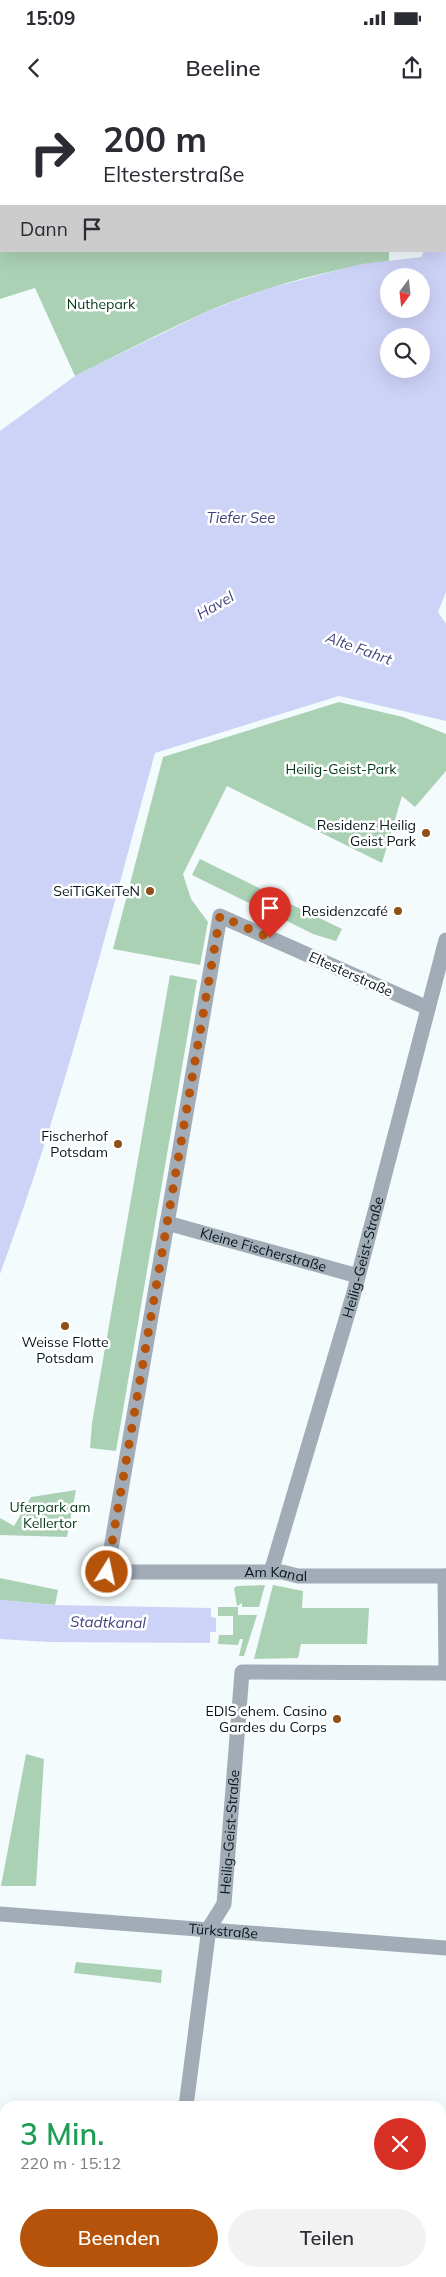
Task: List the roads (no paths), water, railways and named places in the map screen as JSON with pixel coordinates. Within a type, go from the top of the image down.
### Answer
[{"type":"street","name":"Eltesterstraße","points":[[167,1224],[220,916],[428,1008]]},
{"type":"street","name":"Heilig-Geist-Straße","points":[[271,1572],[358,1276],[445,940]]},
{"type":"street","name":"Kleine Fischerstraße","points":[[167,1224],[358,1276]]},
{"type":"street","name":"Am Kanal","points":[[167,1224],[107,1572],[282,1572],[298,1576],[446,1576],[446,1673],[242,1672]]},
{"type":"street","name":"Heilig-Geist-Straße","points":[[187,2101],[208,1928],[224,1904],[242,1672]]},
{"type":"street","name":"Türkstraße","points":[[0,1914],[208,1928],[446,1948]]},
{"type":"water","name":"Tiefer See","points":[[424,252],[446,252],[446,592],[438,612],[446,624],[446,721],[339,696],[155,753],[64,1081],[23,1210],[0,1274],[0,431],[75,376],[206,312],[266,289],[361,264],[421,257]]},
{"type":"water","name":"Stadtkanal","points":[[0,1600],[55,1605],[211,1608],[211,1617],[216,1618],[216,1632],[210,1632],[210,1643],[48,1642],[0,1639]]},
{"type":"place","name":"Residenz Heilig Geist Park","points":[[426,833]]},
{"type":"place","name":"SeiTiGKeiTeN","points":[[150,891]]},
{"type":"place","name":"Residenzcafé","points":[[398,911]]},
{"type":"place","name":"Fischerhof Potsdam","points":[[118,1144]]},
{"type":"place","name":"Weisse Flotte Potsdam","points":[[65,1326]]},
{"type":"place","name":"EDIS ehem. Casino Gardes du Corps","points":[[337,1719]]},
{"type":"park label","name":"Nuthepark","points":[[101,304]]},
{"type":"park label","name":"Heilig-Geist-Park","points":[[341,769]]},
{"type":"park label","name":"Uferpark am Kellertor","points":[[50,1515]]},
{"type":"water label","name":"Havel","points":[[215,605]]},
{"type":"water label","name":"Alte Fahrt","points":[[359,648]]}]
